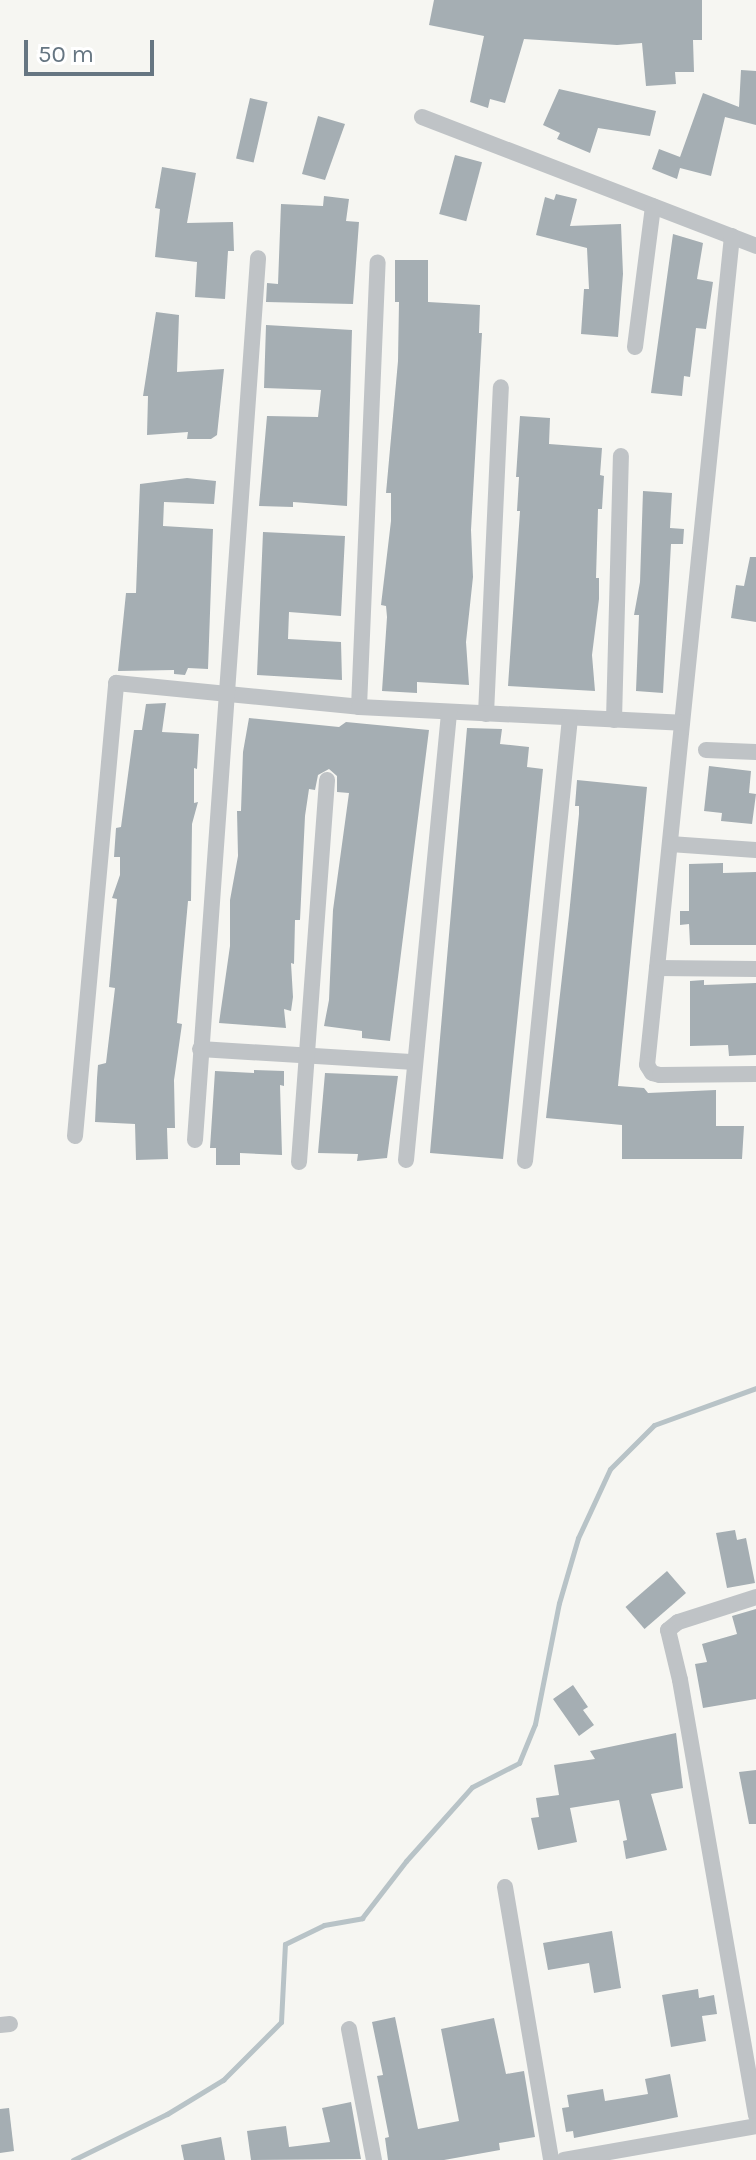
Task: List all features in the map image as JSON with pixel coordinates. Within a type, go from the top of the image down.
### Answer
[{"type":"street","points":[[422,117],[756,246]]},
{"type":"street","points":[[635,347],[653,206]]},
{"type":"street","points":[[732,236],[647,1065],[652,1073],[756,1074]]},
{"type":"street","points":[[195,1140],[258,258]]},
{"type":"street","points":[[359,707],[378,262]]},
{"type":"street","points":[[486,714],[501,387]]},
{"type":"street","points":[[614,720],[621,456]]},
{"type":"street","points":[[75,1136],[116,683],[359,707],[682,723]]},
{"type":"street","points":[[406,1160],[449,712]]},
{"type":"street","points":[[525,1161],[570,718]]},
{"type":"street","points":[[706,750],[756,752]]},
{"type":"street","points":[[299,1162],[304,1056],[327,780]]},
{"type":"street","points":[[670,844],[756,850]]},
{"type":"street","points":[[657,968],[756,969]]},
{"type":"street","points":[[200,1049],[415,1062]]},
{"type":"street","points":[[756,1597],[678,1622],[668,1630],[680,1680],[756,2115]]},
{"type":"street","points":[[505,1887],[551,2160]]},
{"type":"street","points":[[349,2029],[374,2160]]},
{"type":"street","points":[[564,2160],[756,2126]]},
{"type":"building","points":[[434,0],[702,0],[702,40],[693,40],[694,72],[675,72],[676,84],[646,86],[642,43],[617,45],[524,39],[505,103],[490,99],[488,108],[470,102],[484,36],[429,25]]},
{"type":"building","points":[[741,70],[756,71],[756,125],[725,117],[711,176],[680,168],[677,179],[652,169],[659,149],[680,157],[703,93],[739,107]]},
{"type":"building","points":[[559,89],[656,111],[650,136],[598,128],[590,153],[557,139],[560,133],[543,125]]},
{"type":"building","points":[[250,98],[268,102],[254,162],[236,158]]},
{"type":"building","points":[[318,116],[345,124],[325,180],[302,174]]},
{"type":"building","points":[[455,155],[482,162],[466,221],[439,214]]},
{"type":"building","points":[[162,167],[196,173],[187,223],[233,222],[234,251],[228,251],[225,299],[195,297],[197,262],[155,257],[160,209],[155,208]]},
{"type":"building","points":[[556,194],[577,199],[570,226],[621,224],[623,274],[618,337],[581,334],[584,289],[589,289],[587,248],[536,235],[545,197],[554,200]]},
{"type":"building","points":[[324,196],[349,199],[346,221],[359,222],[353,304],[266,302],[267,283],[278,284],[281,204],[323,206]]},
{"type":"building","points":[[673,234],[703,243],[697,279],[713,282],[706,329],[696,328],[690,377],[684,376],[682,396],[651,393]]},
{"type":"building","points":[[395,260],[428,260],[428,302],[480,305],[479,333],[482,333],[471,530],[473,577],[466,642],[469,685],[417,682],[417,693],[382,691],[387,617],[386,606],[381,605],[391,521],[391,493],[386,493],[398,361],[399,302],[395,302]]},
{"type":"building","points":[[156,312],[179,315],[177,372],[224,369],[217,435],[211,439],[187,439],[188,432],[147,435],[148,396],[143,396]]},
{"type":"building","points":[[266,325],[352,330],[347,506],[293,502],[293,507],[259,506],[267,416],[318,417],[321,390],[264,388]]},
{"type":"building","points":[[520,416],[550,418],[549,444],[602,448],[600,475],[604,476],[602,509],[598,509],[596,578],[599,578],[599,599],[592,655],[595,691],[508,686],[520,511],[517,511],[519,477],[516,477]]},
{"type":"building","points":[[187,478],[216,481],[214,504],[164,502],[163,526],[213,529],[208,669],[188,668],[185,675],[174,674],[174,670],[118,671],[126,593],[136,593],[140,484]]},
{"type":"building","points":[[643,491],[672,493],[670,528],[684,529],[683,544],[671,544],[663,693],[636,691],[639,615],[634,615],[640,582]]},
{"type":"building","points":[[263,532],[345,536],[341,616],[289,612],[288,639],[341,642],[342,680],[257,675]]},
{"type":"building","points":[[750,557],[756,557],[756,622],[731,618],[736,585],[744,586]]},
{"type":"building","points":[[166,703],[162,732],[199,734],[197,769],[194,768],[194,803],[198,802],[192,824],[191,901],[188,901],[177,1023],[182,1024],[174,1080],[175,1128],[167,1128],[168,1159],[136,1160],[135,1124],[95,1122],[97,1078],[98,1065],[106,1063],[115,988],[109,987],[117,899],[112,898],[120,875],[120,857],[114,857],[116,828],[121,827],[134,730],[142,730],[146,704]]},
{"type":"building","points":[[249,718],[339,727],[346,722],[429,730],[390,1041],[362,1038],[362,1031],[324,1026],[329,1000],[333,910],[349,793],[337,792],[337,776],[329,769],[318,775],[315,790],[309,789],[300,920],[295,920],[294,964],[291,963],[293,997],[291,1011],[284,1009],[286,1028],[219,1023],[230,946],[230,900],[238,856],[237,811],[241,811],[243,752]]},
{"type":"building","points":[[467,728],[502,729],[500,744],[529,747],[527,767],[543,769],[503,1159],[430,1153]]},
{"type":"building","points":[[709,766],[751,771],[749,793],[756,794],[752,824],[721,821],[722,813],[704,811]]},
{"type":"building","points":[[577,780],[647,787],[618,1086],[644,1088],[648,1093],[716,1090],[716,1126],[744,1126],[742,1159],[622,1159],[622,1125],[546,1118],[579,814],[579,806],[575,806]]},
{"type":"building","points":[[723,863],[723,873],[756,872],[756,945],[690,945],[689,924],[680,925],[680,911],[689,911],[689,864]]},
{"type":"building","points":[[704,980],[704,985],[756,983],[756,1055],[729,1056],[728,1045],[690,1046],[690,981]]},
{"type":"building","points":[[254,1070],[284,1071],[284,1086],[280,1085],[282,1155],[240,1153],[240,1165],[216,1165],[216,1148],[210,1148],[215,1071],[254,1073]]},
{"type":"building","points":[[325,1073],[398,1076],[387,1158],[357,1161],[358,1154],[318,1153]]},
{"type":"building","points":[[735,1530],[737,1540],[746,1538],[755,1583],[727,1588],[716,1533]]},
{"type":"building","points":[[667,1571],[686,1593],[645,1629],[625,1607]]},
{"type":"building","points":[[756,1609],[756,1699],[703,1708],[695,1664],[707,1662],[702,1644],[737,1634],[732,1616]]},
{"type":"building","points":[[573,1685],[588,1707],[583,1710],[594,1725],[579,1736],[553,1699]]},
{"type":"building","points":[[676,1733],[683,1788],[651,1794],[667,1850],[626,1859],[623,1841],[627,1840],[619,1800],[570,1808],[577,1842],[538,1850],[531,1818],[539,1817],[536,1798],[559,1795],[554,1765],[595,1759],[590,1751]]},
{"type":"building","points":[[756,1770],[756,1824],[749,1824],[739,1772]]},
{"type":"building","points":[[612,1931],[621,1988],[594,1993],[589,1963],[548,1970],[543,1943]]},
{"type":"building","points":[[698,1989],[699,1998],[714,1995],[717,2014],[702,2016],[706,2041],[671,2047],[662,1995]]},
{"type":"building","points":[[395,2017],[418,2129],[459,2121],[441,2029],[494,2018],[506,2074],[524,2071],[535,2137],[499,2143],[500,2150],[444,2160],[388,2160],[385,2138],[389,2137],[377,2076],[383,2075],[372,2022]]},
{"type":"building","points":[[670,2074],[678,2117],[574,2138],[573,2131],[566,2132],[562,2108],[569,2107],[567,2095],[603,2089],[605,2101],[648,2094],[645,2079]]},
{"type":"building","points":[[351,2102],[361,2159],[251,2160],[247,2131],[286,2126],[289,2147],[330,2142],[322,2108]]},
{"type":"building","points":[[9,2108],[14,2151],[0,2153],[0,2109]]},
{"type":"building","points":[[221,2137],[225,2160],[184,2160],[181,2145]]},
{"type":"waterway","points":[[73,2160],[167,2114],[223,2080],[281,2022],[285,1944],[324,1925],[362,1918],[406,1861],[472,1787],[519,1763],[535,1724],[559,1603],[578,1538],[610,1469],[654,1425],[756,1388]]}]
